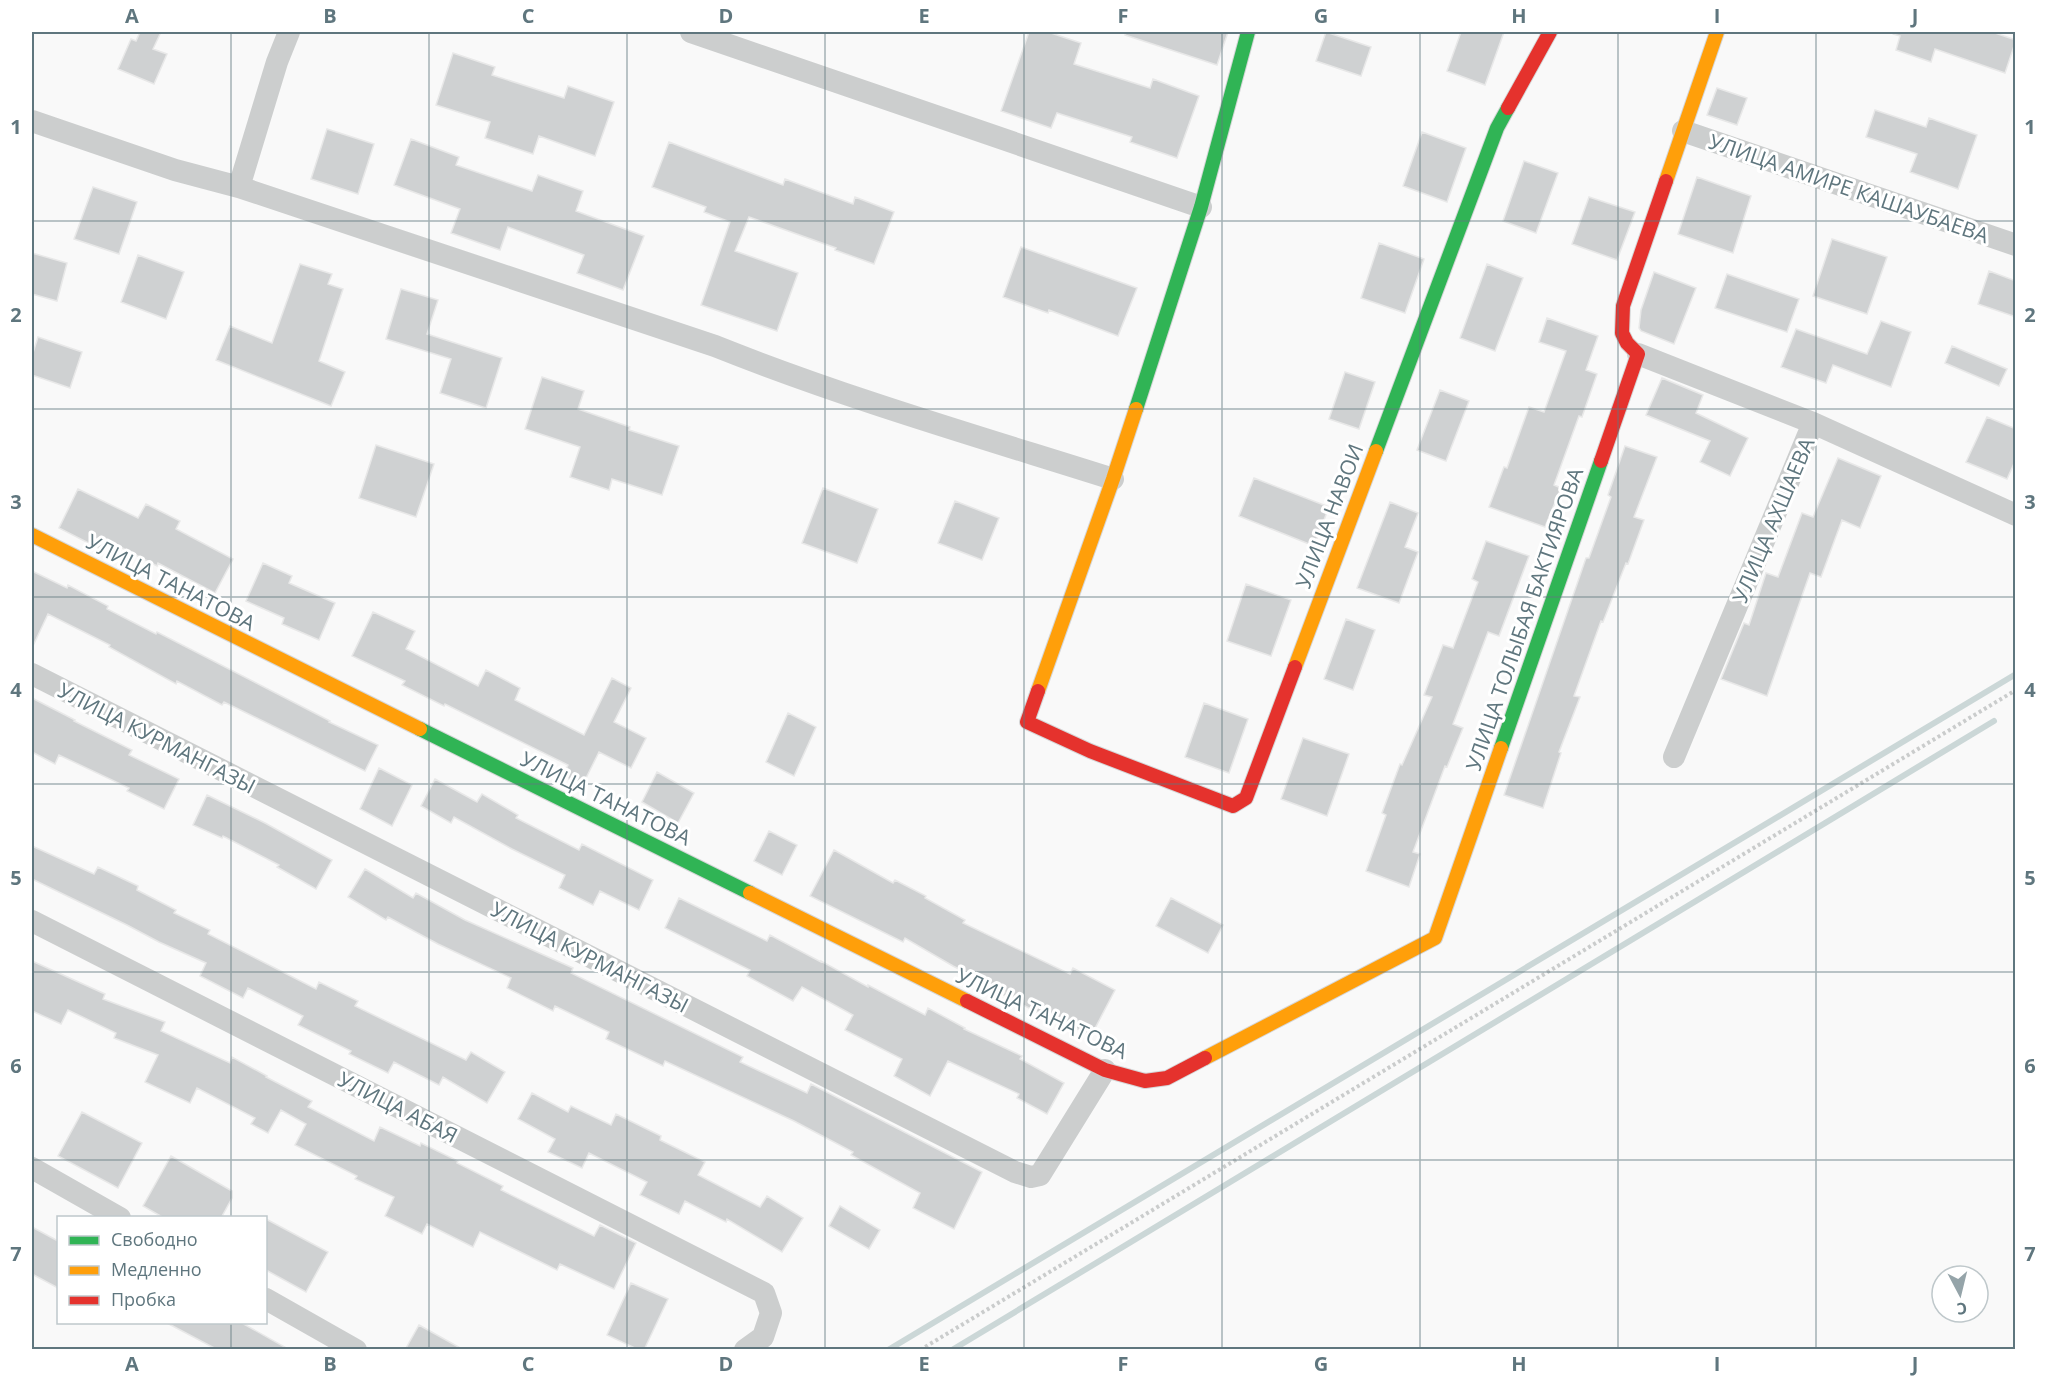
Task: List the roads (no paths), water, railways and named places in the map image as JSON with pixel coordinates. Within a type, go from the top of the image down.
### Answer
[{"type":"street","points":[[239,188],[277,62],[289,32]]},
{"type":"street","points":[[691,32],[1201,207]]},
{"type":"street","points":[[32,120],[175,170],[239,188],[715,346],[894,410],[1113,479],[1201,207],[1248,32]]},
{"type":"street","name":"УЛИЦА НАВОИ","points":[[1113,479],[1027,722],[1090,751],[1233,806],[1246,798],[1497,128],[1550,32]]},
{"type":"street","points":[[1638,354],[1626,344],[1620,326],[1623,306],[1717,32]]},
{"type":"street","name":"УЛИЦА АМИРЕ КАШАУБАЕВА","points":[[1683,131],[2016,245]]},
{"type":"street","name":"УЛИЦА АХШАЕВА","points":[[1638,354],[1813,423],[1674,757]]},
{"type":"street","name":"УЛИЦА ТОЛЫБАЯ БАКТИЯРОВА","points":[[1167,1078],[1435,938],[1638,354]]},
{"type":"street","points":[[1813,423],[2016,515]]},
{"type":"street","name":"УЛИЦА ТАНАТОВА","points":[[32,535],[1105,1070],[1145,1081],[1167,1078]]},
{"type":"street","name":"УЛИЦА КУРМАНГАЗЫ","points":[[32,674],[1015,1172],[1031,1177],[1040,1175],[1105,1070]]},
{"type":"street","name":"УЛИЦА АБАЯ","points":[[32,921],[764,1293],[771,1313],[763,1336],[744,1350]]},
{"type":"street","points":[[32,1168],[116,1216]]},
{"type":"street","points":[[267,1300],[356,1350]]},
{"type":"waterway","points":[[888,1350],[2016,674]]},
{"type":"waterway","points":[[952,1350],[1994,721]]}]
